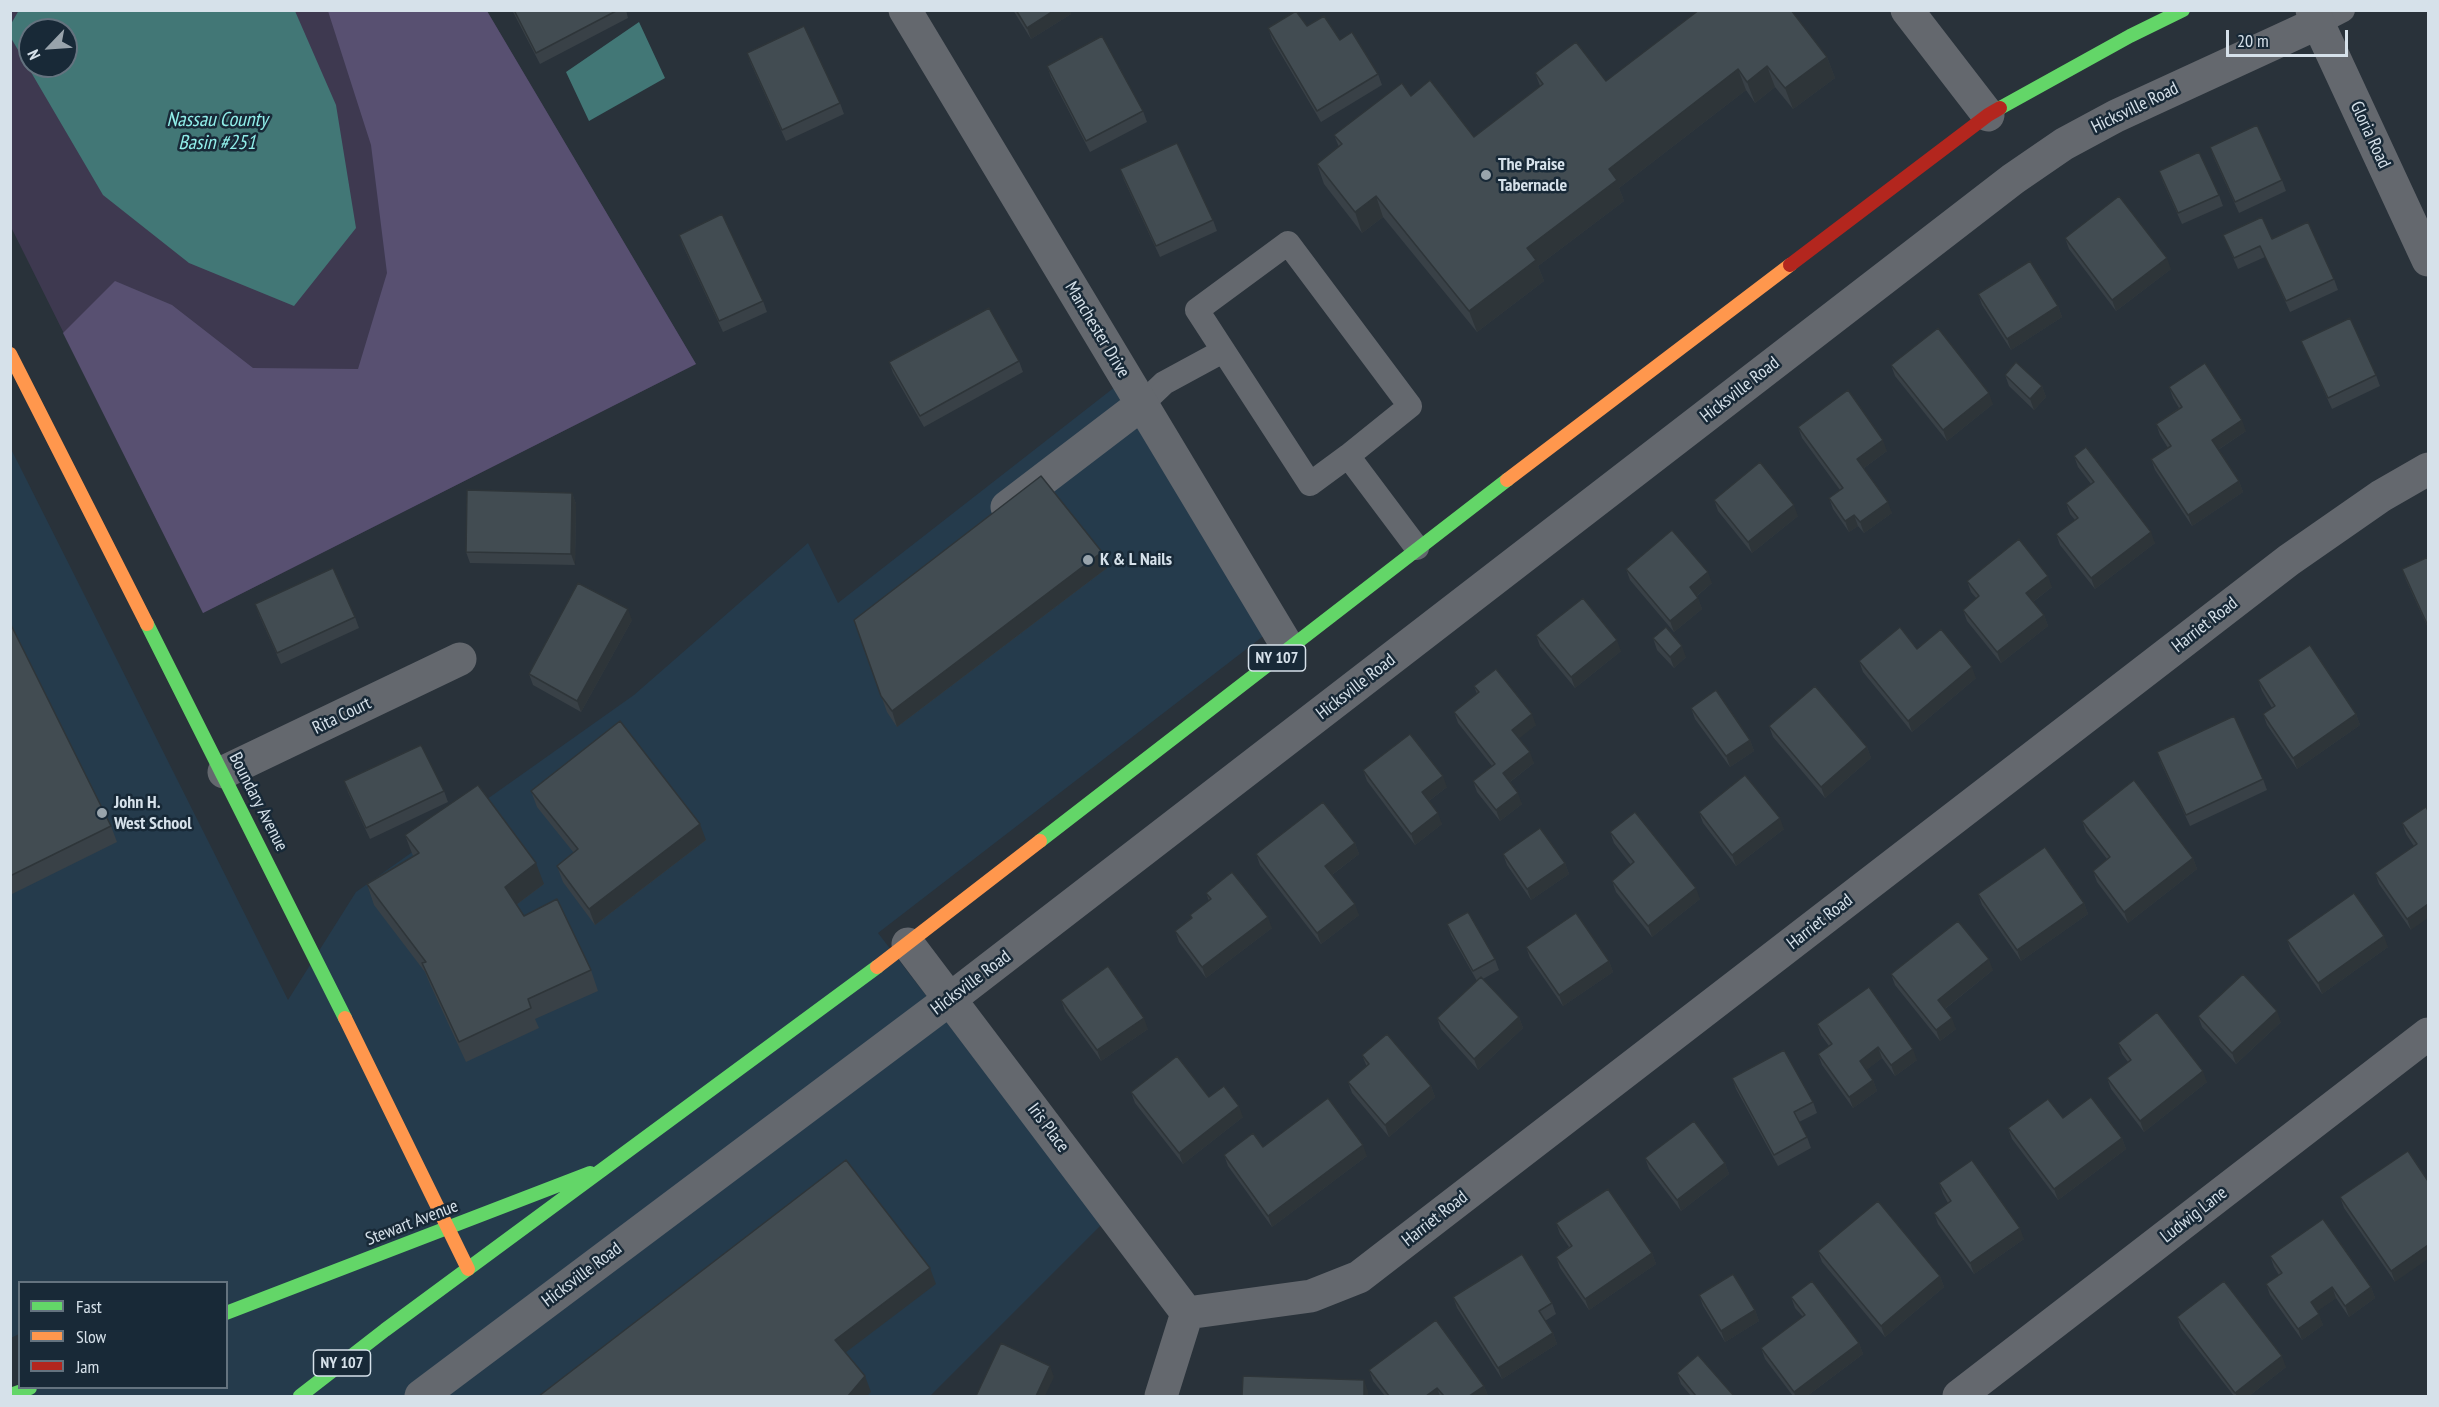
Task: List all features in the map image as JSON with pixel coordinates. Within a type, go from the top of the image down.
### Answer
[{"type":"main road","name":"NY 107","points":[[300,1396],[908,944],[1417,548],[1988,115],[2130,36],[2183,10]]},
{"type":"main road","name":"Boundary Avenue","points":[[10,354],[224,772],[468,1269]]},
{"type":"main road","name":"Stewart Avenue","points":[[228,1312],[609,1165]]},
{"type":"main road","points":[[10,1395],[27,1389]]},
{"type":"street","name":"Manchester Drive","points":[[905,10],[1289,649]]},
{"type":"street","points":[[1908,10],[1988,115]]},
{"type":"street","name":"Gloria Road","points":[[2324,15],[2428,260]]},
{"type":"street","name":"Hicksville Road","points":[[421,1396],[950,999],[2013,179],[2064,144],[2116,116],[2324,15]]},
{"type":"street","points":[[979,528],[1142,404]]},
{"type":"street","name":"Harriet Road","points":[[1187,1313],[1311,1296],[1359,1277],[2289,560],[2381,496],[2428,469]]},
{"type":"street","name":"Rita Court","points":[[224,772],[460,659]]},
{"type":"street","name":"Iris Place","points":[[908,944],[1187,1313]]},
{"type":"street","name":"Ludwig Lane","points":[[1959,1396],[2428,1034]]},
{"type":"street","points":[[1161,1396],[1187,1313]]},
{"type":"lane","points":[[1288,243],[1410,406],[1348,456],[1310,484],[1197,310],[1288,243]]},
{"type":"lane","points":[[1142,404],[1164,383],[1223,351]]},
{"type":"lane","points":[[1348,456],[1417,548]]},
{"type":"shaded area","points":[[11,11],[487,11],[696,364],[203,613],[11,227]]},
{"type":"shaded area","points":[[328,11],[487,11],[696,364],[203,613],[63,333],[115,281],[172,305],[253,368],[358,369],[387,273],[371,145]]},
{"type":"shaded area","points":[[1120,383],[1266,634],[878,933],[1102,1224],[930,1396],[29,1396],[34,1389],[228,1389],[228,1281],[18,1281],[18,1334],[11,1338],[10,447],[288,1000],[356,892],[634,695],[808,543],[838,603]]},
{"type":"water","name":"Nassau County Basin #251","points":[[19,10],[295,11],[336,105],[356,228],[294,306],[189,263],[103,195],[34,78],[78,78],[78,18],[18,18],[18,50],[11,38],[11,24]]},
{"type":"water","points":[[639,22],[665,78],[589,121],[566,72]]},
{"type":"building","points":[[514,10],[618,10],[536,53]]},
{"type":"building","points":[[1016,10],[1055,10],[1027,28]]},
{"type":"building","name":"The Praise Tabernacle","points":[[1699,10],[1791,10],[1827,57],[1785,88],[1767,66],[1747,82],[1738,69],[1609,169],[1617,180],[1527,248],[1536,260],[1469,311],[1376,196],[1355,212],[1317,164],[1342,144],[1334,135],[1402,83],[1411,96],[1430,80],[1474,137],[1543,84],[1535,73],[1576,42],[1606,81]]},
{"type":"building","points":[[1296,11],[1307,26],[1324,16],[1340,40],[1352,32],[1378,74],[1317,111],[1268,28]]},
{"type":"building","points":[[804,26],[840,103],[782,130],[747,53]]},
{"type":"building","points":[[1102,36],[1143,111],[1086,141],[1047,66]]},
{"type":"building","points":[[2257,125],[2282,180],[2235,202],[2210,147]]},
{"type":"building","points":[[1177,143],[1213,220],[1156,246],[1120,169]]},
{"type":"building","points":[[2199,152],[2219,195],[2178,213],[2159,171]]},
{"type":"building","points":[[2119,196],[2167,258],[2112,300],[2065,238]]},
{"type":"building","points":[[722,214],[763,301],[719,321],[679,235]]},
{"type":"building","points":[[2262,217],[2272,239],[2308,222],[2334,279],[2286,301],[2260,246],[2234,258],[2223,235]]},
{"type":"building","points":[[2030,261],[2058,306],[2007,339],[1978,294]]},
{"type":"building","points":[[989,308],[1019,361],[920,416],[889,362]]},
{"type":"building","points":[[2350,318],[2376,375],[2328,398],[2301,341]]},
{"type":"building","points":[[1938,328],[1989,393],[1943,430],[1891,365]]},
{"type":"building","points":[[2016,362],[2042,386],[2030,399],[2005,375]]},
{"type":"building","points":[[2205,363],[2242,420],[2212,440],[2239,481],[2188,515],[2151,459],[2171,446],[2156,424],[2182,407],[2169,387]]},
{"type":"building","points":[[1848,390],[1883,440],[1857,459],[1888,502],[1860,522],[1854,515],[1845,521],[1829,498],[1843,488],[1798,427]]},
{"type":"building","points":[[2086,447],[2151,532],[2091,578],[2056,534],[2078,518],[2066,503],[2094,482],[2074,456]]},
{"type":"building","points":[[1760,462],[1794,505],[1748,542],[1714,500]]},
{"type":"building","points":[[1041,476],[1102,552],[892,711],[881,696],[854,620]]},
{"type":"building","points":[[467,490],[572,493],[571,554],[466,552]]},
{"type":"building","points":[[1672,530],[1708,572],[1690,587],[1698,598],[1670,621],[1626,569]]},
{"type":"building","points":[[2019,539],[2048,576],[2026,593],[2044,615],[1997,652],[1963,610],[1979,596],[1967,581]]},
{"type":"building","points":[[2428,557],[2428,626],[2402,569]]},
{"type":"building","points":[[333,568],[355,617],[277,653],[255,604]]},
{"type":"building","points":[[578,583],[628,609],[577,701],[529,674]]},
{"type":"building","points":[[1583,598],[1617,640],[1571,677],[1536,635]]},
{"type":"building","points":[[10,623],[111,826],[10,876]]},
{"type":"building","points":[[1666,627],[1682,646],[1670,657],[1653,638]]},
{"type":"building","points":[[1900,627],[1917,649],[1941,629],[1972,667],[1908,721],[1859,661]]},
{"type":"building","points":[[2310,645],[2356,714],[2293,758],[2263,714],[2275,706],[2258,680]]},
{"type":"building","points":[[1496,669],[1532,714],[1512,730],[1530,752],[1503,773],[1518,793],[1496,810],[1473,781],[1495,764],[1454,712],[1479,692],[1474,686]]},
{"type":"building","points":[[1815,686],[1867,747],[1821,787],[1769,726]]},
{"type":"building","points":[[1716,690],[1750,740],[1726,756],[1691,708]]},
{"type":"building","points":[[2234,716],[2263,779],[2186,815],[2157,752]]},
{"type":"building","points":[[620,721],[700,824],[589,909],[557,866],[578,849],[531,791]]},
{"type":"building","points":[[1410,734],[1443,776],[1422,792],[1438,813],[1411,834],[1363,770]]},
{"type":"building","points":[[421,745],[444,791],[366,828],[344,781]]},
{"type":"building","points":[[1745,775],[1780,818],[1732,855],[1699,812]]},
{"type":"building","points":[[2134,780],[2193,858],[2124,912],[2093,871],[2110,857],[2082,821]]},
{"type":"building","points":[[478,785],[536,863],[505,887],[524,916],[557,899],[591,970],[528,999],[531,1008],[459,1042],[422,963],[426,962],[367,884],[419,853],[405,835]]},
{"type":"building","points":[[1323,802],[1355,843],[1325,866],[1355,904],[1317,933],[1256,854]]},
{"type":"building","points":[[2426,807],[2428,811],[2428,904],[2407,919],[2375,873],[2417,844],[2402,823]]},
{"type":"building","points":[[1635,812],[1696,888],[1648,926],[1612,881],[1634,862],[1610,832]]},
{"type":"building","points":[[1540,828],[1565,863],[1527,889],[1503,854]]},
{"type":"building","points":[[2045,847],[2084,903],[2017,950],[1978,894]]},
{"type":"building","points":[[1232,872],[1268,917],[1202,967],[1175,931],[1192,918],[1190,915],[1211,899],[1206,893]]},
{"type":"building","points":[[2354,893],[2384,936],[2318,983],[2287,940]]},
{"type":"building","points":[[1468,912],[1495,959],[1473,971],[1447,924]]},
{"type":"building","points":[[1576,913],[1609,961],[1559,995],[1526,947]]},
{"type":"building","points":[[1958,921],[1989,959],[1938,1000],[1952,1018],[1936,1030],[1891,974]]},
{"type":"building","points":[[1108,966],[1144,1018],[1097,1050],[1061,1000]]},
{"type":"building","points":[[2243,974],[2277,1011],[2232,1053],[2198,1016]]},
{"type":"building","points":[[1481,977],[1519,1017],[1474,1059],[1437,1018]]},
{"type":"building","points":[[1869,987],[1913,1049],[1891,1065],[1878,1047],[1860,1061],[1873,1080],[1849,1097],[1818,1054],[1832,1044],[1817,1024]]},
{"type":"building","points":[[2157,1012],[2203,1071],[2140,1121],[2107,1078],[2131,1060],[2118,1043]]},
{"type":"building","points":[[1387,1034],[1431,1086],[1385,1125],[1348,1082],[1369,1064],[1362,1055]]},
{"type":"building","points":[[1784,1050],[1813,1102],[1794,1112],[1807,1137],[1774,1155],[1732,1078]]},
{"type":"building","points":[[1177,1056],[1209,1097],[1224,1086],[1239,1106],[1179,1153],[1131,1092]]},
{"type":"building","points":[[2091,1097],[2122,1138],[2054,1189],[2008,1128],[2048,1099],[2063,1118]]},
{"type":"building","points":[[1328,1098],[1363,1145],[1268,1216],[1224,1155],[1253,1133],[1263,1147]]},
{"type":"building","points":[[1694,1121],[1725,1163],[1677,1200],[1645,1158]]},
{"type":"building","points":[[2408,1151],[2428,1181],[2428,1245],[2391,1271],[2340,1197]]},
{"type":"building","points":[[846,1160],[930,1268],[835,1340],[865,1376],[848,1396],[539,1396]]},
{"type":"building","points":[[1972,1160],[2020,1228],[1970,1263],[1934,1213],[1951,1201],[1939,1183]]},
{"type":"building","points":[[1608,1189],[1652,1253],[1585,1299],[1556,1257],[1572,1246],[1556,1223]]},
{"type":"building","points":[[1878,1201],[1940,1276],[1881,1326],[1818,1251]]},
{"type":"building","points":[[2323,1219],[2371,1287],[2345,1306],[2332,1287],[2311,1302],[2319,1314],[2298,1329],[2266,1284],[2282,1273],[2270,1256]]},
{"type":"building","points":[[1522,1254],[1552,1303],[1539,1311],[1553,1333],[1498,1368],[1453,1297]]},
{"type":"building","points":[[1733,1274],[1755,1310],[1721,1331],[1699,1295]]},
{"type":"building","points":[[1812,1281],[1859,1343],[1794,1392],[1761,1348],[1805,1315],[1791,1297]]},
{"type":"building","points":[[2224,1281],[2282,1356],[2235,1393],[2177,1317]]},
{"type":"building","points":[[1436,1320],[1484,1386],[1469,1396],[1444,1396],[1437,1388],[1426,1396],[1389,1396],[1369,1370]]},
{"type":"building","points":[[1001,1343],[1050,1366],[1036,1396],[976,1396]]},
{"type":"building","points":[[1698,1355],[1734,1396],[1696,1396],[1677,1373]]},
{"type":"building","points":[[1243,1376],[1364,1380],[1364,1396],[1242,1396]]},
{"type":"traffic: fast","points":[[2000,108],[2130,36],[2183,10]]},
{"type":"traffic: fast","points":[[1040,841],[1507,480]]},
{"type":"traffic: fast","points":[[147,624],[345,1018]]},
{"type":"traffic: fast","points":[[300,1396],[385,1330],[877,967]]},
{"type":"traffic: fast","points":[[228,1312],[590,1173]]},
{"type":"traffic: fast","points":[[10,1395],[27,1389]]},
{"type":"traffic: slow","points":[[1507,480],[1790,265]]},
{"type":"traffic: slow","points":[[10,354],[147,624]]},
{"type":"traffic: slow","points":[[877,967],[1040,841]]},
{"type":"traffic: slow","points":[[345,1018],[468,1269]]},
{"type":"traffic: jam","points":[[1790,265],[2000,108]]},
{"type":"place","name":"The Praise Tabernacle","points":[[1486,175]]},
{"type":"place","name":"K & L Nails","points":[[1088,560]]},
{"type":"place","name":"John H. West School","points":[[102,813]]}]
